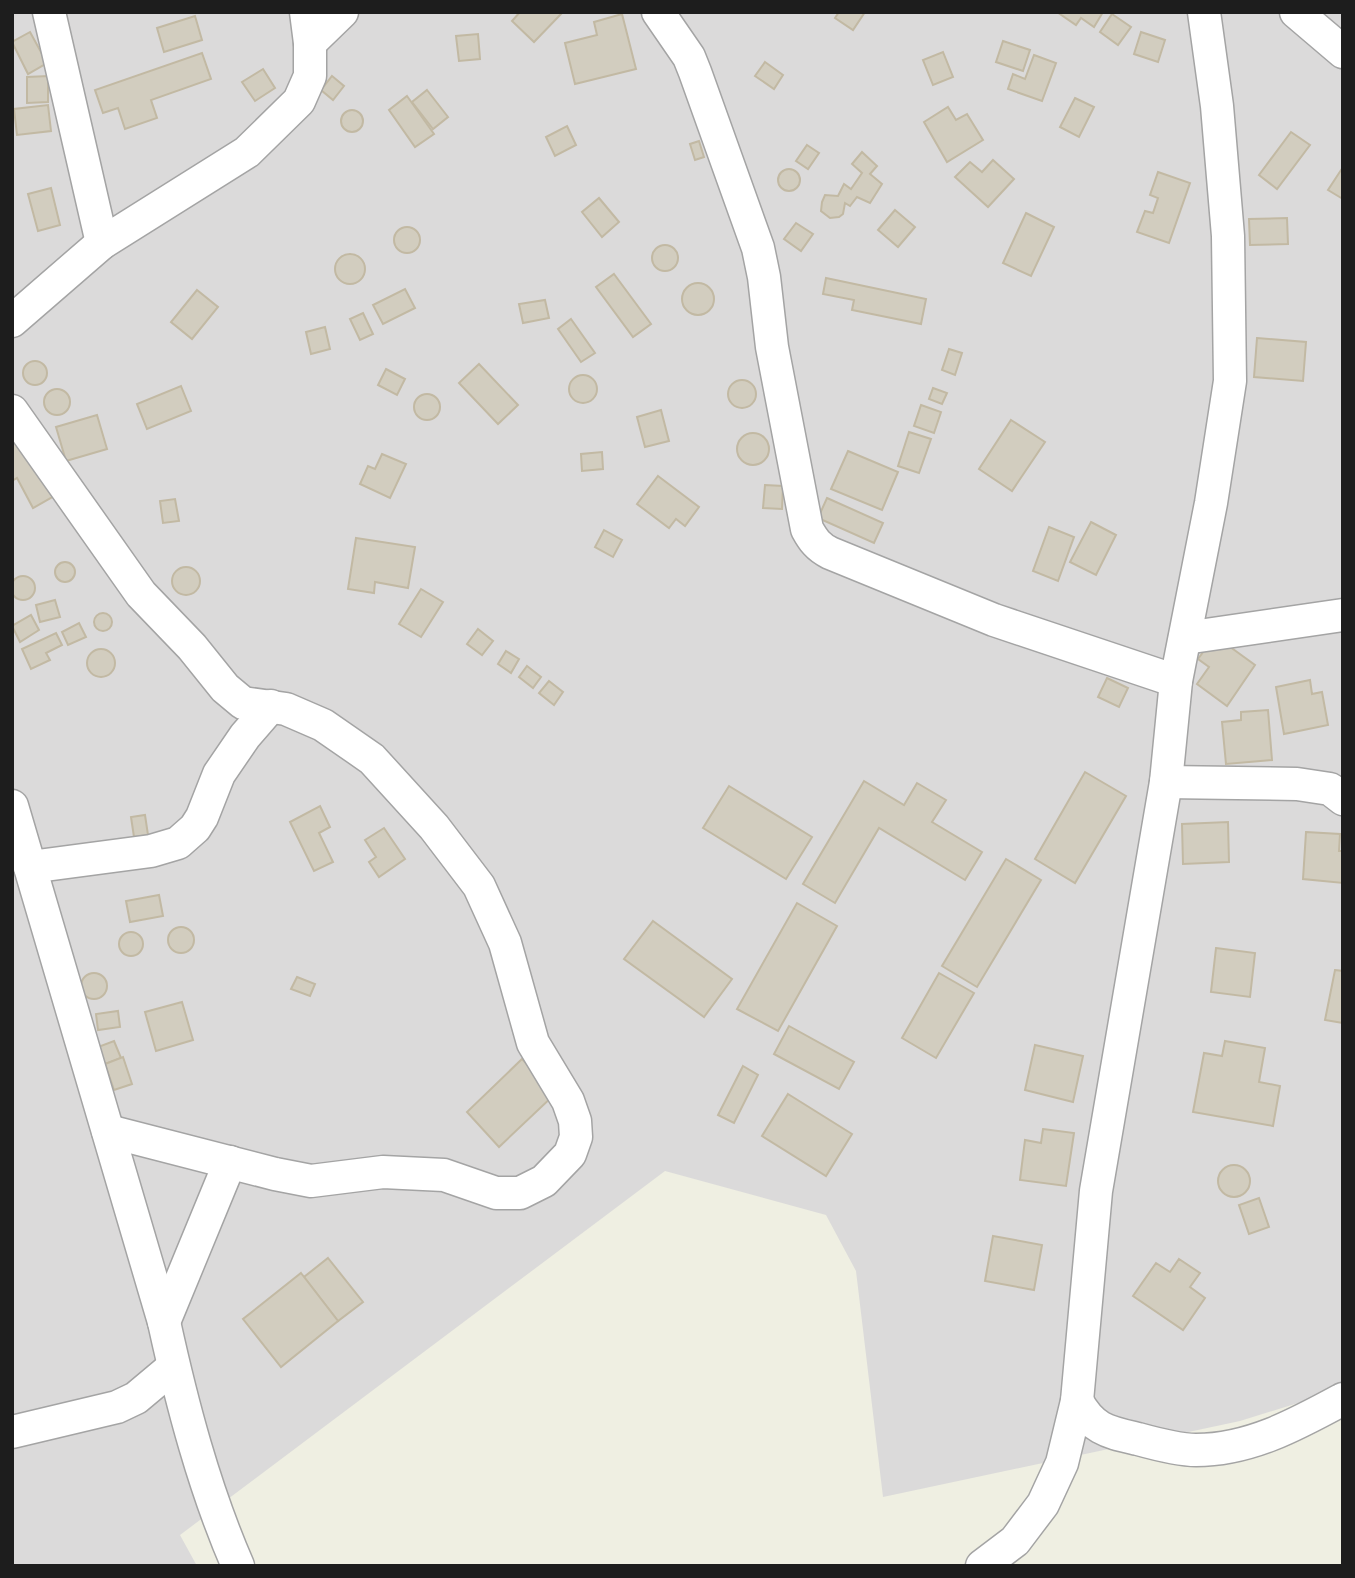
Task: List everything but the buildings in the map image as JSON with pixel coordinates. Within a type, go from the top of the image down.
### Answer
[{"type":"street","points":[[49,12],[102,243]]},
{"type":"street","points":[[12,321],[102,243],[247,152],[299,102],[310,76],[306,12]]},
{"type":"street","points":[[310,43],[342,12]]},
{"type":"street","points":[[658,12],[689,57],[758,248],[775,360],[807,529],[813,540],[830,554],[994,621],[1175,681]]},
{"type":"street","points":[[982,1566],[1015,1541],[1043,1504],[1062,1463],[1077,1401],[1096,1191],[1166,782],[1175,681],[1211,502],[1230,381],[1228,236],[1217,106],[1205,12]]},
{"type":"street","points":[[1296,12],[1343,51]]},
{"type":"street","points":[[12,411],[141,594],[192,646],[225,688],[243,703],[286,709],[323,725],[372,759],[434,827],[479,886],[505,943],[533,1043],[568,1101],[575,1121],[576,1137],[570,1154],[544,1181],[520,1193],[496,1193],[444,1175],[383,1172],[311,1181],[108,1131]]},
{"type":"street","points":[[1185,638],[1343,615]]},
{"type":"street","points":[[30,867],[151,851],[178,843],[195,828],[219,774],[245,736],[271,706]]},
{"type":"street","points":[[1166,782],[1297,783],[1330,789],[1343,799]]},
{"type":"street","points":[[12,806],[164,1322],[173,1367],[220,1526],[238,1566]]},
{"type":"street","points":[[164,1322],[230,1163]]},
{"type":"street","points":[[12,1432],[117,1407],[136,1398],[173,1367]]},
{"type":"street","points":[[1077,1401],[1085,1416],[1106,1431],[1195,1450],[1243,1445],[1292,1427],[1343,1399]]},
{"type":"shaded area","points":[[12,12],[1343,12],[1343,1389],[1240,1421],[883,1497],[856,1271],[826,1215],[665,1171],[180,1535],[197,1566],[12,1566]]}]
